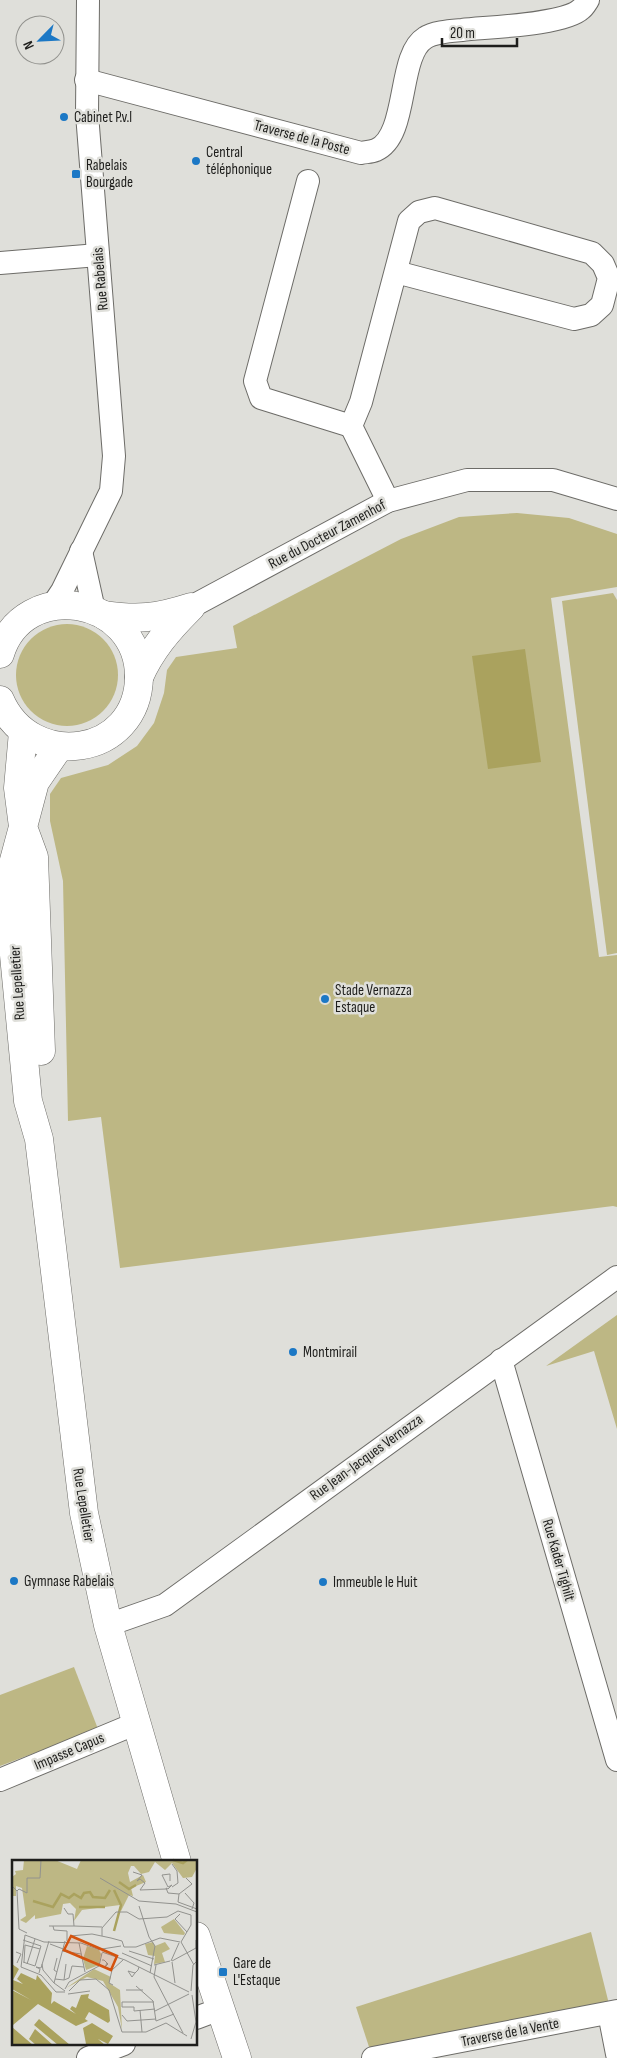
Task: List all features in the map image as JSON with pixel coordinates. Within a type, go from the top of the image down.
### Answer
[{"type":"street","name":"Rue Rabelais","points":[[52,606],[62,591],[111,491],[114,456],[86,80],[88,0]]},
{"type":"street","name":"Traverse de la Poste","points":[[86,80],[361,153],[377,150],[388,139],[402,103],[409,62],[414,47],[425,38],[450,31],[545,22],[565,17],[580,10],[588,0]]},
{"type":"street","points":[[308,181],[255,381],[261,398],[351,426],[388,501]]},
{"type":"street","points":[[351,426],[360,402],[409,221],[419,212],[435,208],[592,253],[603,264],[609,278],[602,305],[591,315],[574,319],[396,272]]},
{"type":"street","points":[[0,262],[98,256]]},
{"type":"street","name":"Rue du Docteur Zamenhof","points":[[52,606],[73,605],[134,619],[161,616],[190,607],[388,501],[467,480],[554,480],[617,499]]},
{"type":"street","points":[[0,700],[6,713],[23,732],[40,742],[59,747],[76,747],[93,743],[108,735],[120,724],[130,710],[136,694],[139,677],[133,648],[126,635],[99,612],[81,551]]},
{"type":"street","points":[[1,649],[20,623],[31,614],[52,606]]},
{"type":"street","name":"Rue du Docteur Zamenhof","points":[[139,677],[148,657],[165,633],[190,607]]},
{"type":"street","name":"Rue Lepelletier","points":[[22,827],[18,788],[23,732]]},
{"type":"street","name":"Rue Lepelletier","points":[[59,747],[35,782],[13,864],[14,955],[28,1101],[39,1139],[84,1512],[108,1625],[176,1860]]},
{"type":"street","name":"Rue Jean-Jacques Vernazza","points":[[108,1625],[165,1605],[617,1277]]},
{"type":"street","name":"Rue Kader Tighilt","points":[[501,1360],[617,1760]]},
{"type":"street","name":"Impasse Capus","points":[[0,1780],[137,1723]]},
{"type":"street","points":[[198,1949],[208,2014],[236,2058]]},
{"type":"street","points":[[613,2012],[617,2054]]},
{"type":"street","name":"Traverse de la Vente","points":[[373,2058],[613,2012]]},
{"type":"street","points":[[88,2058],[119,2046]]},
{"type":"shaded area","name":"Stade Vernazza Estaque","points":[[517,513],[569,518],[617,534],[617,587],[551,598],[599,957],[617,955],[617,1207],[120,1268],[101,1117],[68,1121],[63,881],[50,821],[50,794],[61,778],[108,765],[137,746],[154,723],[164,693],[167,670],[176,657],[237,648],[233,626],[401,539],[459,517]]},
{"type":"shaded area","points":[[613,593],[617,600],[617,953],[607,955],[562,601]]},
{"type":"shaded area","points":[[67,624],[86,628],[103,639],[114,656],[118,675],[114,694],[103,711],[86,722],[67,726],[48,722],[31,711],[20,694],[16,675],[20,656],[31,639],[48,628]]},
{"type":"shaded area","points":[[525,649],[541,762],[488,769],[472,656]]},
{"type":"shaded area","points":[[617,1315],[617,1429],[594,1351],[546,1366]]},
{"type":"shaded area","points":[[74,1667],[98,1729],[0,1766],[0,1695]]},
{"type":"shaded area","points":[[591,1932],[609,2004],[371,2053],[356,2007]]},
{"type":"place","name":"Cabinet P.v.l","points":[[64,117]]},
{"type":"place","name":"Central téléphonique","points":[[196,161]]},
{"type":"place","name":"Rabelais Bourgade","points":[[76,174]]},
{"type":"place","name":"Stade Vernazza Estaque","points":[[325,999]]},
{"type":"place","name":"Montmirail","points":[[293,1352]]},
{"type":"place","name":"Gymnase Rabelais","points":[[14,1581]]},
{"type":"place","name":"Immeuble le Huit","points":[[323,1582]]},
{"type":"place","name":"Gare de L'Estaque","points":[[223,1972]]}]
